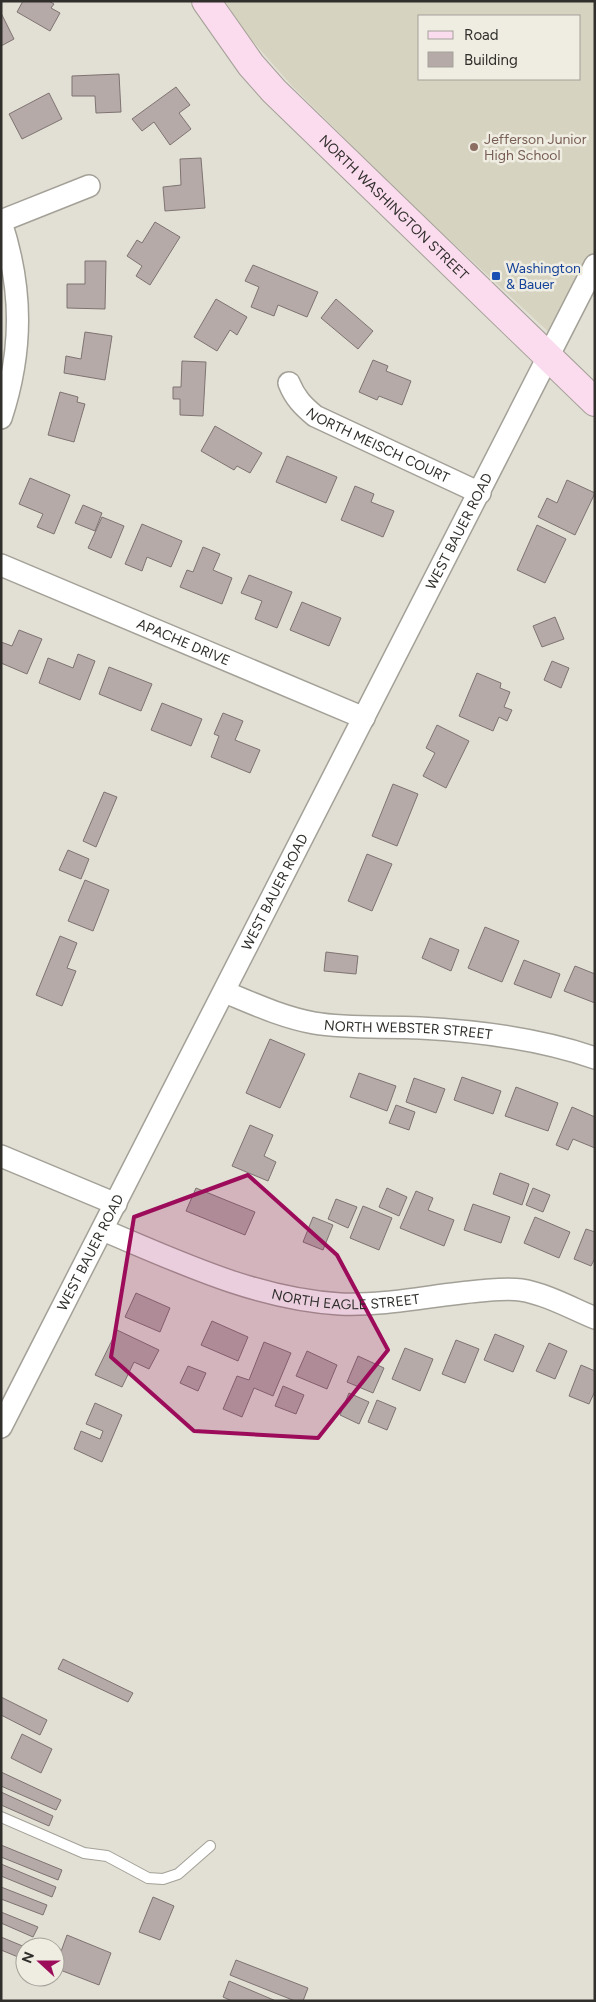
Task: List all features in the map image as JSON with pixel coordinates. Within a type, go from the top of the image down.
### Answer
[{"type":"main road","name":"NORTH WASHINGTON STREET","points":[[206,1],[246,57],[274,91],[595,402]]},
{"type":"street","points":[[1,418],[10,391],[16,359],[18,300],[12,263],[1,222],[89,186]]},
{"type":"street","name":"WEST BAUER ROAD","points":[[1,1427],[595,265]]},
{"type":"street","name":"NORTH MEISCH COURT","points":[[289,383],[303,406],[315,416],[480,493]]},
{"type":"street","name":"APACHE DRIVE","points":[[1,565],[364,718]]},
{"type":"street","name":"NORTH WEBSTER STREET","points":[[225,992],[278,1014],[315,1023],[478,1033],[552,1046],[595,1058]]},
{"type":"street","points":[[1,1156],[116,1204]]},
{"type":"street","name":"NORTH EAGLE STREET","points":[[103,1230],[202,1271],[264,1291],[299,1299],[342,1304],[382,1302],[506,1289],[522,1290],[595,1318]]},
{"type":"lane","points":[[1,1817],[84,1853],[107,1856],[148,1878],[163,1879],[178,1874],[210,1846]]},
{"type":"highlighted area","points":[[248,1175],[337,1255],[388,1350],[318,1438],[194,1431],[111,1357],[134,1217]]},
{"type":"shaded area","name":"Jefferson Junior High School","points":[[225,1],[595,1],[595,259],[554,337],[413,206],[293,87],[242,29]]},
{"type":"building","points":[[23,1],[49,1],[54,4],[51,8],[60,13],[50,31],[17,12]]},
{"type":"building","points":[[1,13],[14,39],[1,46]]},
{"type":"building","points":[[119,74],[121,112],[96,113],[95,96],[72,96],[72,76]]},
{"type":"building","points":[[176,87],[190,105],[179,113],[191,129],[170,145],[154,122],[142,131],[132,119]]},
{"type":"building","points":[[49,93],[62,119],[22,139],[9,114]]},
{"type":"building","points":[[201,158],[205,208],[165,211],[163,187],[181,185],[180,159]]},
{"type":"building","points":[[155,222],[180,237],[150,285],[136,276],[142,266],[127,256],[137,240],[142,243]]},
{"type":"building","points":[[85,261],[106,261],[105,309],[67,308],[67,284],[85,284]]},
{"type":"building","points":[[253,265],[318,292],[307,317],[278,305],[274,316],[251,307],[259,287],[245,281]]},
{"type":"building","points":[[216,299],[247,317],[237,335],[230,330],[217,351],[194,337]]},
{"type":"building","points":[[336,299],[373,331],[358,349],[321,318]]},
{"type":"building","points":[[85,332],[112,336],[105,380],[64,373],[66,356],[81,359]]},
{"type":"building","points":[[373,360],[388,366],[386,371],[411,381],[402,405],[379,396],[377,400],[359,392]]},
{"type":"building","points":[[182,361],[206,362],[203,416],[180,415],[180,399],[173,399],[173,387],[181,387]]},
{"type":"building","points":[[60,392],[78,397],[77,402],[85,404],[74,442],[48,435]]},
{"type":"building","points":[[215,426],[262,453],[250,473],[237,466],[234,470],[201,451]]},
{"type":"building","points":[[287,456],[337,477],[326,503],[276,482]]},
{"type":"building","points":[[30,478],[70,495],[54,534],[37,527],[43,514],[19,504]]},
{"type":"building","points":[[567,480],[595,493],[575,535],[538,517],[547,498],[557,503]]},
{"type":"building","points":[[355,486],[374,494],[371,502],[394,511],[383,537],[341,520]]},
{"type":"building","points":[[83,505],[102,513],[95,531],[75,523]]},
{"type":"building","points":[[102,517],[124,526],[111,558],[88,548]]},
{"type":"building","points":[[142,524],[182,541],[171,567],[147,557],[142,571],[125,564]]},
{"type":"building","points":[[537,525],[566,539],[545,583],[517,570]]},
{"type":"building","points":[[203,547],[220,554],[213,570],[232,578],[222,604],[180,587],[187,570],[193,572]]},
{"type":"building","points":[[249,575],[292,592],[277,628],[255,619],[262,601],[241,593]]},
{"type":"building","points":[[302,602],[341,618],[329,646],[290,630]]},
{"type":"building","points":[[555,617],[564,639],[542,647],[533,626]]},
{"type":"building","points":[[19,630],[42,639],[27,674],[1,663],[1,642],[12,646]]},
{"type":"building","points":[[78,654],[95,661],[80,700],[39,683],[48,658],[73,668]]},
{"type":"building","points":[[552,661],[569,668],[561,688],[544,680]]},
{"type":"building","points":[[109,667],[152,684],[141,711],[99,694]]},
{"type":"building","points":[[477,673],[501,683],[500,688],[510,692],[504,707],[512,710],[507,721],[499,717],[493,731],[459,716]]},
{"type":"building","points":[[162,703],[202,719],[191,746],[151,730]]},
{"type":"building","points":[[223,713],[243,721],[235,740],[260,750],[250,773],[211,757],[219,736],[214,734]]},
{"type":"building","points":[[437,725],[469,741],[446,788],[423,776],[435,753],[426,748]]},
{"type":"building","points":[[393,784],[418,794],[397,846],[372,836]]},
{"type":"building","points":[[104,792],[117,797],[96,847],[83,841]]},
{"type":"building","points":[[68,850],[89,859],[81,879],[59,870]]},
{"type":"building","points":[[367,854],[392,864],[372,911],[348,901]]},
{"type":"building","points":[[85,880],[109,890],[93,931],[68,921]]},
{"type":"building","points":[[485,927],[519,941],[502,982],[468,968]]},
{"type":"building","points":[[60,936],[77,943],[67,968],[76,971],[62,1006],[36,995]]},
{"type":"building","points":[[430,938],[459,950],[451,971],[422,958]]},
{"type":"building","points":[[326,952],[358,956],[356,974],[324,971]]},
{"type":"building","points":[[524,960],[560,974],[551,998],[514,984]]},
{"type":"building","points":[[575,966],[595,974],[595,1003],[564,991]]},
{"type":"building","points":[[270,1039],[305,1054],[280,1108],[246,1093]]},
{"type":"building","points":[[359,1073],[396,1086],[387,1111],[350,1097]]},
{"type":"building","points":[[462,1077],[501,1091],[493,1114],[454,1100]]},
{"type":"building","points":[[414,1078],[445,1089],[436,1113],[406,1102]]},
{"type":"building","points":[[516,1087],[558,1103],[548,1131],[505,1116]]},
{"type":"building","points":[[396,1105],[415,1112],[409,1130],[389,1123]]},
{"type":"building","points":[[572,1107],[595,1117],[595,1148],[573,1139],[568,1150],[556,1145]]},
{"type":"building","points":[[250,1125],[273,1135],[264,1156],[276,1162],[268,1181],[232,1166]]},
{"type":"building","points":[[500,1173],[529,1184],[522,1205],[493,1194]]},
{"type":"building","points":[[196,1188],[255,1212],[245,1235],[186,1211]]},
{"type":"building","points":[[387,1188],[407,1197],[399,1216],[379,1207]]},
{"type":"building","points":[[533,1188],[550,1195],[543,1212],[526,1205]]},
{"type":"building","points":[[416,1191],[433,1198],[428,1210],[454,1220],[444,1246],[400,1228]]},
{"type":"building","points":[[336,1199],[357,1207],[348,1228],[328,1219]]},
{"type":"building","points":[[473,1204],[510,1217],[501,1243],[464,1230]]},
{"type":"building","points":[[363,1206],[392,1218],[379,1250],[350,1238]]},
{"type":"building","points":[[313,1217],[333,1225],[323,1250],[303,1242]]},
{"type":"building","points":[[535,1217],[570,1232],[559,1258],[524,1243]]},
{"type":"building","points":[[586,1229],[595,1232],[595,1258],[591,1266],[574,1259]]},
{"type":"building","points":[[136,1293],[170,1308],[160,1332],[125,1317]]},
{"type":"building","points":[[212,1321],[248,1337],[238,1361],[201,1345]]},
{"type":"building","points":[[117,1330],[159,1350],[149,1369],[134,1362],[122,1387],[95,1375]]},
{"type":"building","points":[[495,1334],[524,1346],[513,1372],[484,1360]]},
{"type":"building","points":[[456,1340],[479,1349],[465,1383],[442,1374]]},
{"type":"building","points":[[264,1342],[291,1353],[273,1396],[254,1388],[242,1417],[223,1409],[237,1376],[249,1380]]},
{"type":"building","points":[[549,1343],[567,1351],[555,1379],[536,1371]]},
{"type":"building","points":[[405,1348],[433,1359],[420,1391],[392,1379]]},
{"type":"building","points":[[307,1351],[337,1365],[327,1389],[296,1376]]},
{"type":"building","points":[[358,1356],[384,1368],[373,1393],[347,1382]]},
{"type":"building","points":[[581,1365],[595,1371],[595,1391],[589,1404],[569,1396]]},
{"type":"building","points":[[188,1366],[206,1373],[198,1391],[180,1383]]},
{"type":"building","points":[[283,1386],[304,1395],[296,1414],[275,1406]]},
{"type":"building","points":[[349,1393],[369,1402],[359,1424],[340,1415]]},
{"type":"building","points":[[377,1400],[396,1408],[387,1430],[368,1422]]},
{"type":"building","points":[[95,1403],[122,1415],[102,1462],[74,1449],[81,1431],[100,1439],[103,1431],[86,1424]]},
{"type":"building","points":[[63,1659],[133,1693],[128,1702],[58,1669]]},
{"type":"building","points":[[1,1697],[47,1720],[40,1735],[1,1715]]},
{"type":"building","points":[[22,1734],[52,1749],[41,1773],[11,1758]]},
{"type":"building","points":[[1,1772],[61,1800],[56,1810],[1,1786]]},
{"type":"building","points":[[1,1792],[53,1816],[49,1826],[1,1805]]},
{"type":"building","points":[[1,1845],[62,1870],[58,1880],[1,1857]]},
{"type":"building","points":[[1,1864],[56,1887],[52,1897],[1,1876]]},
{"type":"building","points":[[1,1887],[47,1905],[43,1915],[1,1899]]},
{"type":"building","points":[[153,1897],[174,1906],[160,1940],[139,1932]]},
{"type":"building","points":[[1,1912],[38,1927],[33,1937],[1,1923]]},
{"type":"building","points":[[67,1935],[111,1953],[99,1985],[65,1972],[65,1940]]},
{"type":"building","points":[[1,1937],[15,1943],[15,1956],[1,1950]]},
{"type":"building","points":[[236,1960],[308,1988],[303,2001],[295,2001],[230,1975]]},
{"type":"building","points":[[229,1981],[276,2001],[232,2001],[223,1997]]},
{"type":"place","name":"Jefferson Junior High School","points":[[474,147]]},
{"type":"place","name":"Washington & Bauer","points":[[496,276]]}]
